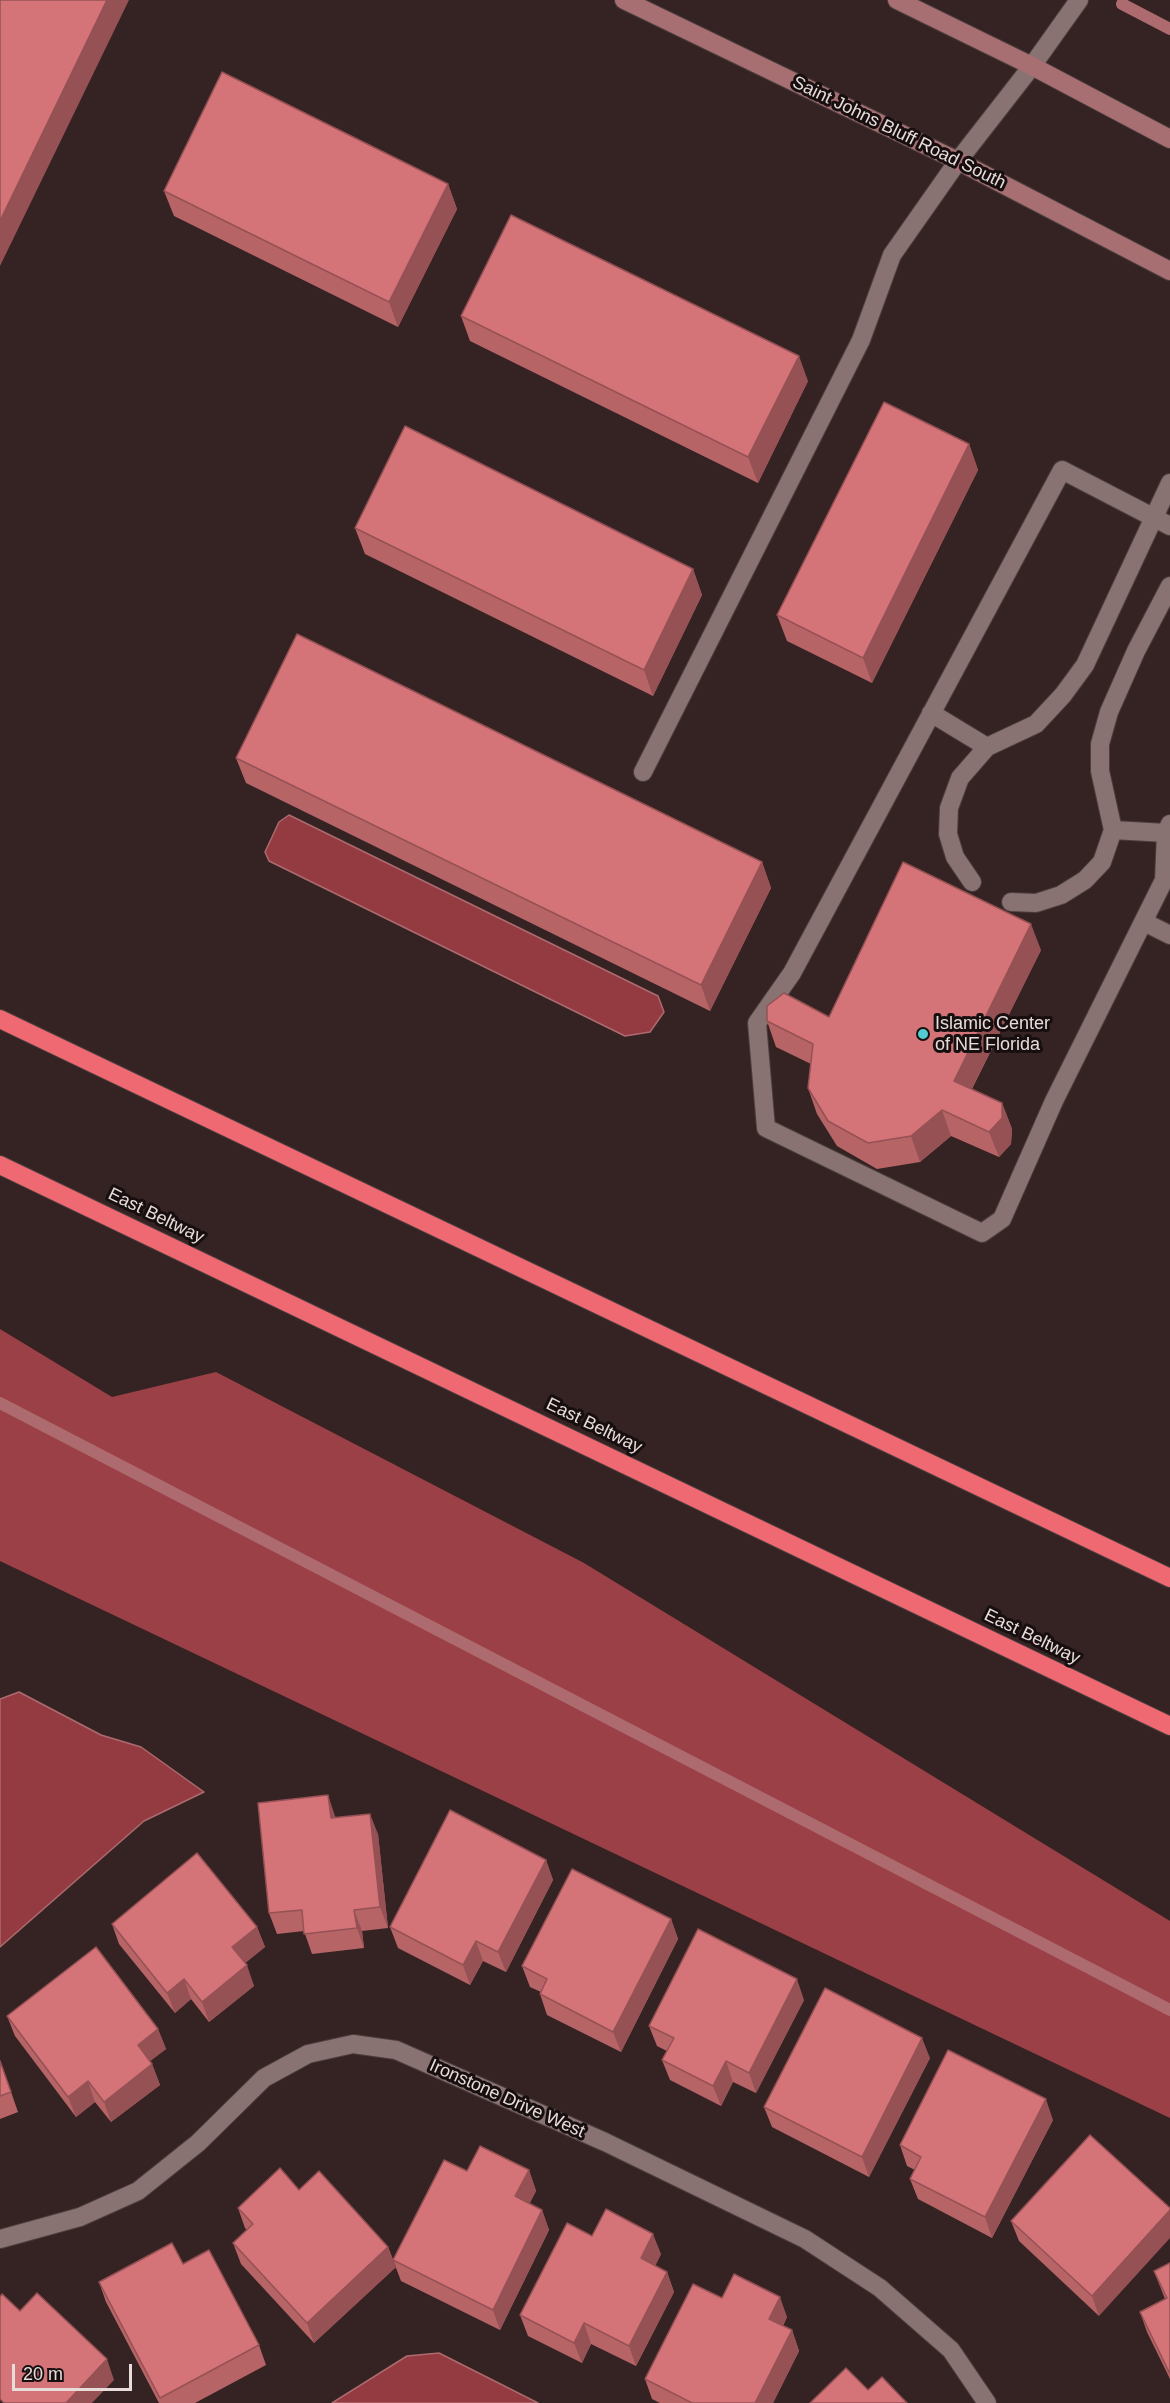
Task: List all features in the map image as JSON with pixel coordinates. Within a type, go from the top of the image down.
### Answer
[{"type":"highway","points":[[0,1019],[1170,1578]]},
{"type":"highway","name":"East Beltway","points":[[0,1165],[1170,1726]]},
{"type":"main road","name":"Saint Johns Bluff Road South","points":[[624,0],[958,161],[1170,271]]},
{"type":"main road","points":[[897,0],[1032,66],[1170,139]]},
{"type":"street","points":[[643,772],[861,340],[892,255],[958,161],[1032,66],[1078,0]]},
{"type":"street","points":[[1113,830],[1168,828],[1164,880],[1054,1101],[1002,1219],[982,1233],[766,1128],[757,1023],[792,973],[1062,470],[1170,526]]},
{"type":"street","points":[[972,882],[955,857],[948,834],[949,808],[960,778],[987,747],[1035,724],[1063,695],[1085,664],[1170,483]]},
{"type":"street","points":[[1011,902],[1036,903],[1061,895],[1085,880],[1102,862],[1113,830],[1100,771],[1100,744],[1108,712],[1170,586]]},
{"type":"street","points":[[931,713],[987,747]]},
{"type":"street","points":[[1144,922],[1170,935]]},
{"type":"street","name":"Ironstone Drive West","points":[[0,2239],[80,2217],[138,2191],[198,2143],[264,2078],[308,2054],[353,2044],[396,2050],[605,2142],[805,2239],[880,2288],[951,2350],[987,2403]]},
{"type":"shaded area","points":[[289,815],[658,996],[664,1012],[650,1032],[625,1036],[269,861],[265,852],[279,822]]},
{"type":"shaded area","points":[[0,1329],[112,1397],[216,1372],[584,1563],[1170,1921],[1170,2118],[0,1561]]},
{"type":"shaded area","points":[[19,1692],[101,1735],[141,1747],[204,1792],[144,1821],[0,1947],[0,1699]]},
{"type":"shaded area","points":[[439,2353],[538,2403],[332,2403],[407,2356]]},
{"type":"building","points":[[0,0],[107,0],[0,221]]},
{"type":"building","points":[[222,72],[448,184],[389,302],[164,191]]},
{"type":"building","points":[[511,215],[799,356],[748,457],[461,316]]},
{"type":"building","points":[[884,402],[969,444],[863,658],[777,615]]},
{"type":"building","points":[[405,426],[693,569],[644,670],[355,528]]},
{"type":"building","points":[[297,634],[762,862],[701,985],[236,758]]},
{"type":"building","points":[[903,862],[1031,924],[954,1081],[1002,1103],[1002,1118],[989,1132],[942,1110],[911,1136],[868,1143],[828,1121],[808,1088],[813,1044],[767,1021],[767,1006],[784,993],[829,1017]]},
{"type":"building","points":[[328,1795],[331,1818],[370,1814],[380,1907],[354,1910],[357,1928],[304,1934],[302,1910],[269,1913],[258,1803]]},
{"type":"building","points":[[450,1810],[546,1860],[498,1952],[476,1941],[463,1965],[390,1927]]},
{"type":"building","points":[[197,1853],[257,1927],[232,1947],[247,1965],[202,2002],[184,1979],[167,1993],[112,1924]]},
{"type":"building","points":[[572,1869],[671,1919],[613,2032],[540,1994],[547,1979],[522,1966]]},
{"type":"building","points":[[698,1929],[797,1979],[749,2073],[726,2061],[713,2086],[662,2060],[674,2038],[649,2026]]},
{"type":"building","points":[[96,1947],[158,2029],[138,2045],[152,2064],[104,2102],[88,2081],[68,2097],[7,2016]]},
{"type":"building","points":[[825,1988],[922,2038],[862,2157],[764,2107]]},
{"type":"building","points":[[948,2050],[1046,2099],[985,2217],[910,2179],[921,2157],[900,2145]]},
{"type":"building","points":[[0,2061],[11,2092],[0,2096]]},
{"type":"building","points":[[1090,2135],[1170,2208],[1092,2296],[1011,2221]]},
{"type":"building","points":[[480,2146],[529,2170],[515,2196],[542,2210],[493,2310],[393,2260],[444,2160],[467,2171]]},
{"type":"building","points":[[280,2168],[299,2190],[319,2171],[388,2247],[307,2323],[233,2243],[253,2224],[238,2208]]},
{"type":"building","points":[[606,2209],[653,2234],[641,2258],[667,2272],[629,2346],[584,2323],[574,2343],[520,2315],[567,2223],[592,2236]]},
{"type":"building","points":[[172,2243],[183,2264],[209,2250],[259,2345],[160,2398],[99,2282]]},
{"type":"building","points":[[1170,2263],[1170,2374],[1140,2312],[1167,2298],[1154,2271]]},
{"type":"building","points":[[734,2274],[780,2297],[769,2319],[792,2330],[755,2403],[692,2403],[645,2379],[693,2284],[722,2298]]},
{"type":"building","points":[[37,2293],[107,2359],[66,2403],[4,2403],[0,2399],[0,2297],[2,2294],[20,2311]]},
{"type":"building","points":[[846,2368],[868,2390],[882,2377],[907,2403],[810,2403]]},
{"type":"waterway","points":[[1122,4],[1170,29]]},
{"type":"waterway","points":[[0,1403],[1170,2010]]},
{"type":"place","name":"Islamic Center of NE Florida","points":[[923,1034]]}]
